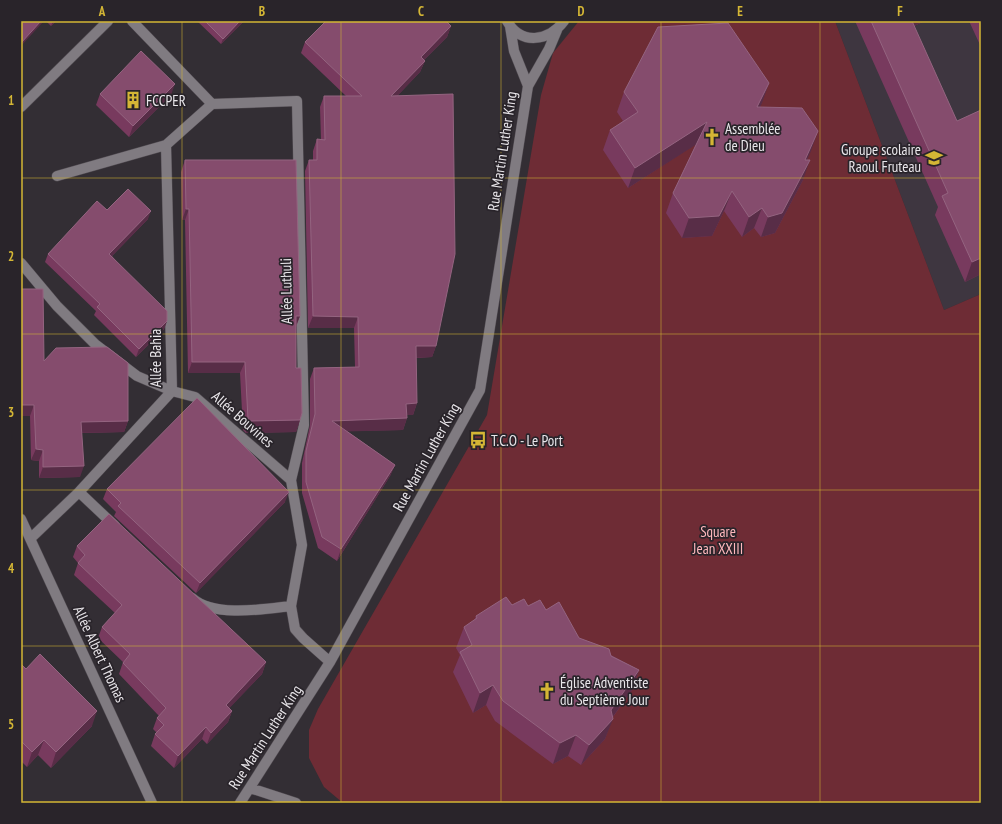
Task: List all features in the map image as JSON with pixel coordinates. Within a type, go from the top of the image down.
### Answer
[{"type":"street","points":[[21,107],[108,21]]},
{"type":"street","points":[[57,176],[166,145],[212,104],[132,21]]},
{"type":"street","points":[[508,24],[519,34],[531,38],[544,37],[556,30],[564,21]]},
{"type":"street","name":"Rue Martin Luther King","points":[[508,24],[514,51],[528,86]]},
{"type":"street","name":"Rue Martin Luther King","points":[[240,803],[330,662],[480,390],[528,86],[549,49],[556,30]]},
{"type":"street","name":"Allée Luthuli","points":[[212,104],[297,101],[304,425],[291,480]]},
{"type":"street","name":"Allée Bahia","points":[[30,538],[79,492],[172,391],[166,145]]},
{"type":"street","name":"Allée Bouvines","points":[[21,263],[57,306],[95,344],[137,376],[172,391],[195,397],[291,480]]},
{"type":"street","points":[[291,480],[302,545],[291,606],[295,629],[330,662]]},
{"type":"street","points":[[79,492],[124,534]]},
{"type":"street","name":"Allée Albert Thomas","points":[[21,519],[152,803]]},
{"type":"street","points":[[185,591],[196,602],[242,612],[291,606]]},
{"type":"street","points":[[250,788],[296,803]]},
{"type":"shaded area","name":"Groupe scolaire Raoul Fruteau","points":[[835,21],[981,21],[981,294],[944,310]]},
{"type":"green space","name":"Square Jean XXIII","points":[[579,21],[835,21],[944,310],[981,294],[981,803],[343,803],[324,787],[309,758],[309,730],[318,709],[487,415],[541,95],[553,53]]},
{"type":"building","points":[[21,21],[41,21],[21,43]]},
{"type":"building","points":[[205,21],[240,21],[223,39]]},
{"type":"building","points":[[326,21],[446,21],[451,26],[421,57],[425,61],[391,96],[453,94],[455,254],[436,346],[416,346],[417,403],[406,404],[407,418],[332,421],[395,465],[341,549],[322,537],[306,482],[306,451],[315,414],[314,368],[359,367],[358,317],[313,316],[309,160],[317,160],[317,139],[325,140],[324,96],[362,96],[305,42]]},
{"type":"building","points":[[871,21],[912,21],[957,121],[981,110],[981,258],[972,262],[942,196],[948,193]]},
{"type":"building","name":"Assemblée de Dieu","points":[[728,23],[769,83],[757,107],[802,108],[818,131],[805,160],[810,160],[782,213],[768,217],[762,208],[749,217],[732,191],[719,216],[689,218],[673,193],[707,122],[635,168],[610,130],[638,112],[624,92],[658,27]]},
{"type":"building","name":"FCCPER","points":[[141,51],[175,84],[133,126],[100,94]]},
{"type":"building","points":[[185,160],[296,160],[300,316],[296,316],[296,368],[301,368],[302,413],[300,420],[250,421],[248,419],[245,362],[192,362],[189,209],[186,209]]},
{"type":"building","points":[[128,189],[151,211],[109,254],[167,311],[167,321],[139,349],[97,307],[100,304],[48,254],[97,201],[107,210]]},
{"type":"building","points":[[21,289],[43,289],[44,361],[56,348],[107,347],[128,363],[128,421],[81,422],[84,466],[43,467],[43,450],[36,449],[34,405],[21,405]]},
{"type":"building","points":[[197,398],[289,492],[200,583],[118,506],[121,503],[107,489]]},
{"type":"building","points":[[109,514],[266,662],[226,705],[232,711],[211,733],[206,727],[178,756],[155,734],[164,725],[157,718],[166,708],[123,663],[130,654],[102,627],[122,605],[78,563],[85,555],[77,546]]},
{"type":"building","name":"Église Adventiste du Septième Jour","points":[[506,597],[512,605],[524,599],[528,606],[540,600],[546,610],[559,602],[579,638],[609,649],[611,656],[639,670],[611,710],[613,719],[589,745],[576,735],[560,743],[503,701],[493,685],[480,693],[460,652],[472,645],[464,627],[477,618],[476,616]]},
{"type":"building","points":[[40,654],[97,711],[56,752],[44,740],[32,752],[21,741],[21,664],[26,669]]},
{"type":"place","name":"FCCPER","points":[[133,100]]},
{"type":"place","name":"Assemblée de Dieu","points":[[712,137]]},
{"type":"place","name":"Groupe scolaire Raoul Fruteau","points":[[934,158]]},
{"type":"place","name":"T.C.O - Le Port","points":[[478,440]]},
{"type":"place","name":"Église Adventiste du Septième Jour","points":[[547,691]]}]
